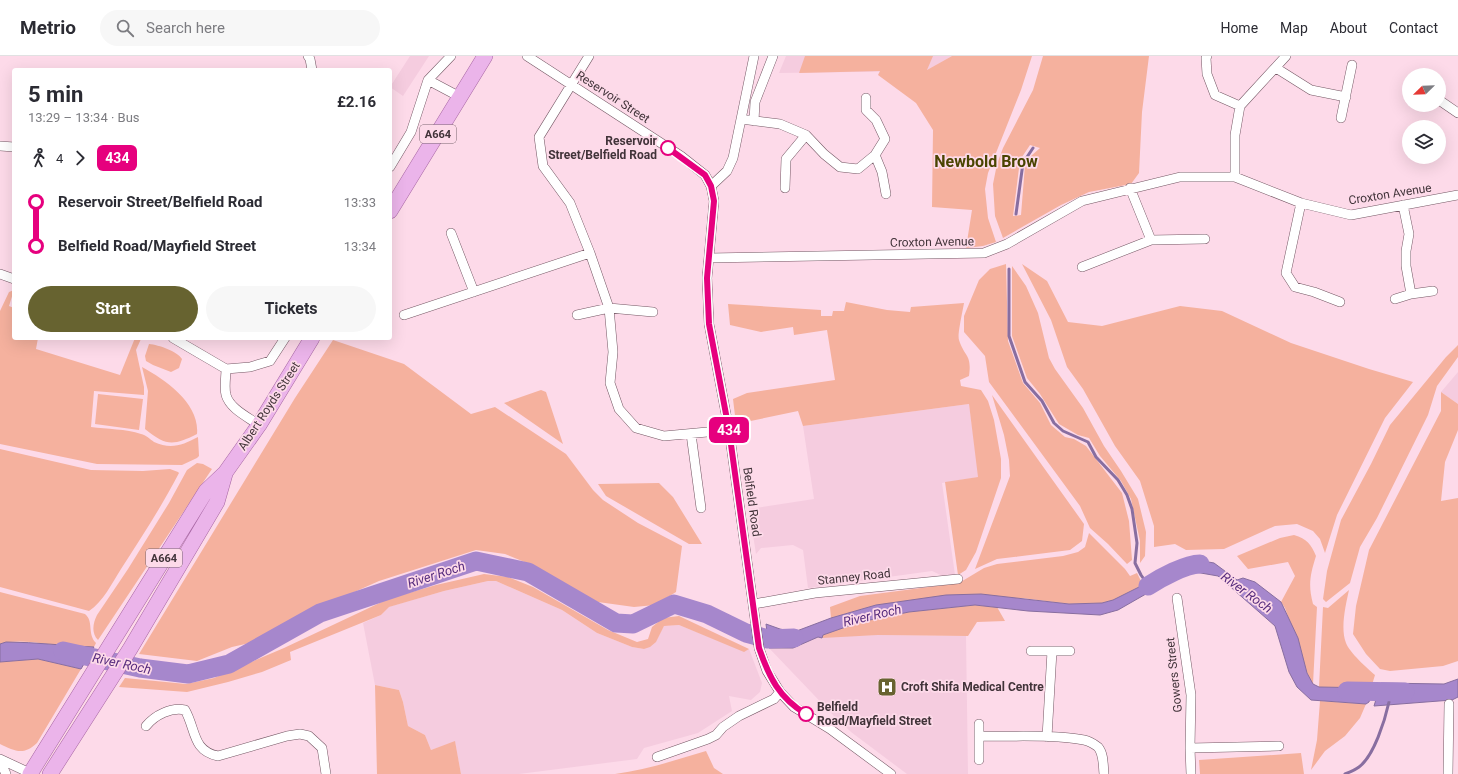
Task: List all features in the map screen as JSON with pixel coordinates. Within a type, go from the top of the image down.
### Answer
[{"type":"main road","name":"A664","points":[[392,208],[485,56]]},
{"type":"main road","name":"Albert Royds Street","points":[[31,774],[108,647],[206,491],[225,473],[259,425],[311,340]]},
{"type":"main road","name":"Albert Royds Street","points":[[50,774],[130,649],[217,502],[225,473]]},
{"type":"street","points":[[308,56],[312,68]]},
{"type":"street","points":[[392,164],[411,132],[428,80],[451,56]]},
{"type":"street","name":"Reservoir Street","points":[[526,56],[572,84],[681,156],[705,175]]},
{"type":"street","points":[[589,56],[539,137],[543,166],[570,203],[590,253],[609,308],[612,352],[610,383],[619,409],[636,428],[664,436],[729,430]]},
{"type":"street","points":[[711,186],[727,171],[733,158],[754,56]]},
{"type":"street","points":[[754,121],[755,102],[773,56]]},
{"type":"street","points":[[1206,56],[1207,74],[1215,95],[1240,106]]},
{"type":"street","points":[[1235,177],[1235,135],[1240,106],[1286,56]]},
{"type":"street","points":[[1341,118],[1352,65]]},
{"type":"street","points":[[1276,68],[1311,90],[1346,97]]},
{"type":"street","points":[[428,80],[460,97]]},
{"type":"street","points":[[741,119],[780,124],[806,135],[824,154],[840,167],[858,169],[875,155],[885,138],[876,120],[866,110],[866,98]]},
{"type":"street","points":[[1446,105],[1458,113]]},
{"type":"street","points":[[785,188],[786,159],[806,135]]},
{"type":"street","points":[[0,146],[12,147]]},
{"type":"street","points":[[875,155],[882,172],[886,194]]},
{"type":"street","name":"Belfield Road","points":[[705,175],[711,186],[714,201],[707,278],[709,324],[729,430],[759,648],[767,671],[780,692],[794,707],[830,729],[891,774]]},
{"type":"street","name":"Croxton Avenue","points":[[709,258],[984,253],[1001,247],[1082,201],[1130,188],[1180,177],[1235,177],[1301,203],[1351,215],[1458,195]]},
{"type":"street","points":[[1130,188],[1151,240]]},
{"type":"street","points":[[1301,203],[1286,273],[1295,287],[1314,292],[1340,302]]},
{"type":"street","points":[[1403,205],[1409,234],[1406,251],[1406,266],[1411,294]]},
{"type":"street","points":[[451,232],[474,292]]},
{"type":"street","points":[[1082,267],[1151,240],[1205,239]]},
{"type":"street","points":[[404,315],[590,253]]},
{"type":"street","points":[[0,274],[12,278]]},
{"type":"street","points":[[1395,299],[1411,294],[1433,291]]},
{"type":"street","points":[[577,315],[609,308],[653,312]]},
{"type":"street","points":[[176,340],[226,369],[226,394],[229,402],[237,410],[259,425]]},
{"type":"street","name":"Albert Royds Street","points":[[226,369],[250,366],[270,361],[283,340]]},
{"type":"street","points":[[690,434],[701,508]]},
{"type":"street","name":"Stanney Road","points":[[754,604],[815,592],[958,579]]},
{"type":"street","name":"Gowers Street","points":[[1177,598],[1191,695],[1191,774]]},
{"type":"street","points":[[1031,651],[1070,651]]},
{"type":"street","points":[[1047,737],[1052,651]]},
{"type":"street","points":[[657,757],[716,735],[723,727],[740,716],[774,699],[780,692]]},
{"type":"street","points":[[1448,774],[1454,719],[1449,704]]},
{"type":"street","points":[[146,726],[157,716],[170,711],[180,709],[185,710],[189,717],[196,740],[202,749],[209,754],[218,756],[287,736],[300,734],[309,736],[322,748],[326,774]]},
{"type":"street","points":[[979,724],[979,760]]},
{"type":"street","points":[[979,736],[1047,737],[1085,740],[1099,748],[1103,759],[1104,774]]},
{"type":"street","points":[[1190,748],[1279,746]]},
{"type":"street","points":[[0,760],[31,774]]},
{"type":"street","points":[[0,760],[6,774]]},
{"type":"shaded area","points":[[410,56],[429,56],[403,96],[392,88],[392,84]]},
{"type":"shaded area","points":[[786,56],[952,56],[926,71],[779,73]]},
{"type":"shaded area","points":[[805,56],[933,56],[927,70],[952,56],[1032,56],[1021,90],[988,173],[985,189],[988,218],[996,242],[983,246],[966,248],[972,210],[932,207],[933,130],[916,103],[878,75],[880,71],[799,73]]},
{"type":"shaded area","points":[[1043,56],[1149,56],[1142,112],[1139,173],[1131,184],[1089,192],[1061,205],[1003,238],[995,216],[993,184],[997,164],[1003,148],[1033,90]],"holes":[[[1030,145],[1040,148],[1031,156],[1025,165],[1021,215],[1013,216],[1020,160]]]},
{"type":"shaded area","points":[[1006,264],[1008,341],[1023,383],[1040,403],[1051,425],[1065,437],[1074,439],[1086,446],[1122,493],[1129,521],[1132,560],[1127,564],[1090,528],[1080,506],[989,382],[985,356],[964,332],[964,316],[979,280],[990,269]]},
{"type":"shaded area","points":[[1022,264],[1047,281],[1068,322],[1102,326],[1180,306],[1222,311],[1291,343],[1413,382],[1385,418],[1337,515],[1325,553],[1320,539],[1313,531],[1297,524],[1275,526],[1224,549],[1186,550],[1175,544],[1154,547],[1154,526],[1140,481],[1115,446],[1083,389],[1067,367],[1051,320]]},
{"type":"shaded area","points":[[1012,266],[1026,286],[1038,313],[1049,358],[1055,369],[1083,408],[1104,446],[1138,499],[1146,532],[1145,556],[1140,563],[1140,541],[1131,499],[1121,481],[1100,456],[1089,438],[1078,435],[1059,424],[1040,394],[1027,378],[1012,336]]},
{"type":"shaded area","points":[[12,291],[9,306],[12,307],[12,340],[38,340],[36,349],[120,375],[134,340],[141,340],[136,350],[144,387],[144,395],[94,391],[91,427],[135,432],[145,435],[154,442],[166,446],[177,446],[198,437],[199,456],[182,465],[97,464],[0,444],[0,311],[9,292]]},
{"type":"shaded area","points":[[846,302],[887,310],[910,312],[911,307],[964,303],[959,328],[959,340],[969,360],[970,369],[969,376],[960,380],[961,386],[981,390],[988,401],[994,420],[1001,459],[1001,478],[976,552],[966,570],[958,575],[945,482],[978,477],[969,404],[803,426],[798,411],[736,424],[733,399],[747,393],[835,380],[827,330],[794,335],[793,327],[761,332],[730,325],[728,304],[821,310],[821,316],[832,316],[833,311],[844,311]]},
{"type":"shaded area","points":[[333,340],[404,364],[471,414],[495,407],[566,454],[593,490],[603,500],[638,523],[682,546],[676,592],[655,605],[634,607],[598,602],[573,590],[527,563],[505,554],[476,550],[379,581],[296,618],[254,642],[232,647],[197,661],[139,654],[295,398]]},
{"type":"shaded area","points":[[149,344],[167,349],[180,356],[182,359],[179,368],[171,372],[146,361],[145,356]]},
{"type":"shaded area","points":[[1458,345],[1458,357],[1437,386],[1428,415],[1377,518],[1360,547],[1350,583],[1326,602],[1323,599],[1327,571],[1341,520],[1390,425],[1446,357]]},
{"type":"shaded area","points":[[142,367],[171,386],[180,394],[193,413],[197,434],[182,441],[170,442],[159,439],[145,429],[148,391]]},
{"type":"shaded area","points":[[1458,372],[1458,404],[1441,392]]},
{"type":"shaded area","points":[[541,390],[546,392],[563,444],[504,403]]},
{"type":"shaded area","points":[[1441,392],[1458,404],[1458,430],[1445,462],[1441,501],[1458,498],[1458,661],[1443,666],[1390,671],[1380,669],[1366,654],[1353,634],[1356,606],[1369,550],[1441,411]]},
{"type":"shaded area","points":[[98,394],[143,399],[139,430],[95,424]]},
{"type":"shaded area","points":[[992,395],[1084,524],[1082,541],[1070,550],[997,559],[975,569],[1010,476],[1009,460],[1004,435]]},
{"type":"shaded area","points":[[969,404],[979,477],[942,483],[956,582],[932,571],[808,588],[803,550],[793,545],[761,548],[756,554],[749,509],[814,499],[803,426]]},
{"type":"shaded area","points":[[0,449],[91,470],[143,471],[170,469],[179,473],[107,592],[99,603],[89,611],[0,587]]},
{"type":"shaded area","points":[[197,463],[203,464],[212,469],[98,640],[94,634],[93,628],[97,615],[128,569],[169,503],[187,470]]},
{"type":"shaded area","points":[[659,483],[673,497],[702,544],[689,544],[606,496],[598,484]]},
{"type":"shaded area","points":[[1089,533],[1125,569],[1130,576],[1137,573],[1143,585],[1113,600],[1102,603],[1069,604],[1022,598],[876,605],[831,618],[830,607],[860,596],[959,583],[984,568],[997,564],[1063,556],[1078,552],[1085,547]]},
{"type":"shaded area","points":[[1294,535],[1308,542],[1316,556],[1310,585],[1313,604],[1317,607],[1313,684],[1307,673],[1285,608],[1281,602],[1295,576],[1288,562],[1248,569],[1237,556],[1280,538]]},
{"type":"shaded area","points":[[484,574],[508,577],[533,587],[608,630],[637,642],[648,639],[652,627],[663,618],[679,616],[749,649],[744,652],[679,625],[664,626],[656,642],[650,647],[644,649],[632,647],[597,633],[562,610],[496,581],[488,581],[444,591],[389,607],[381,615],[290,652],[291,660],[262,672],[228,682],[187,692],[119,687],[125,678],[186,684],[214,678],[284,648],[388,599],[436,585]]},
{"type":"shaded area","points":[[488,581],[496,581],[562,610],[597,633],[632,647],[644,649],[656,641],[664,626],[679,625],[744,651],[749,649],[762,683],[760,692],[751,700],[729,696],[732,711],[698,733],[644,748],[637,759],[519,774],[461,774],[455,742],[431,750],[425,735],[408,726],[399,690],[375,685],[363,623],[381,615],[388,607],[444,591]]},
{"type":"shaded area","points":[[1349,590],[1344,616],[1344,637],[1351,651],[1375,675],[1371,688],[1319,687],[1323,607],[1328,608]]},
{"type":"shaded area","points":[[0,592],[85,614],[88,617],[92,636],[96,643],[94,647],[66,646],[24,641],[0,644]]},
{"type":"shaded area","points":[[975,605],[997,607],[1005,621],[977,622],[968,636],[878,635],[822,638],[823,635],[860,622],[909,612]]},
{"type":"shaded area","name":"Croft Shifa Medical Centre","points":[[878,635],[966,636],[968,774],[907,774],[851,732],[769,648],[793,648],[818,637]]},
{"type":"shaded area","points":[[38,659],[81,669],[37,743],[23,751],[10,749],[0,744],[0,662]]},
{"type":"shaded area","points":[[375,685],[399,690],[408,726],[425,735],[431,750],[455,741],[461,774],[377,774]]},
{"type":"shaded area","points":[[1320,701],[1366,704],[1360,718],[1345,736],[1325,751],[1311,770],[1317,740]]},
{"type":"shaded area","points":[[706,751],[714,768],[723,774],[615,774],[650,767]]},
{"type":"shaded area","points":[[1301,753],[1304,774],[1200,774],[1199,760]]},
{"type":"water","points":[[1203,561],[1214,563],[1237,580],[1243,578],[1255,582],[1281,602],[1298,638],[1307,673],[1313,684],[1319,687],[1373,688],[1369,702],[1366,704],[1311,700],[1297,687],[1289,672],[1275,626],[1218,576],[1195,572],[1177,576],[1175,566]]},
{"type":"water","points":[[1170,567],[1172,579],[1118,610],[1100,615],[1028,611],[975,605],[909,612],[860,622],[823,635],[822,638],[818,637],[793,648],[769,648],[766,624],[794,632],[831,618],[876,605],[946,595],[981,594],[1069,604],[1102,603],[1113,600],[1143,585],[1165,568]]},
{"type":"water","points":[[6,642],[94,647],[81,669],[38,659],[0,662],[0,644]]},
{"type":"water","points":[[1458,679],[1458,697],[1452,700],[1374,706],[1381,683],[1444,684]]},
{"type":"waterway","points":[[1016,214],[1023,163],[1033,148]]},
{"type":"waterway","points":[[1009,269],[1009,336],[1025,382],[1042,401],[1054,423],[1063,431],[1088,442],[1096,457],[1118,480],[1127,495],[1132,509],[1137,543],[1135,563],[1148,585]]},
{"type":"waterway","name":"River Roch","points":[[63,651],[140,668],[188,674],[229,664],[320,613],[476,561],[528,572],[616,623],[633,624],[674,604],[707,614],[746,633],[768,639],[794,638]]},
{"type":"waterway","name":"River Roch","points":[[1148,586],[1188,566],[1200,564]]},
{"type":"waterway","name":"River Roch","points":[[1347,691],[1405,692]]},
{"type":"waterway","points":[[1345,774],[1359,767],[1369,755],[1382,728],[1389,702]]},
{"type":"bus line","name":"434","points":[[668,148],[681,156],[705,175],[711,186],[714,201],[707,278],[709,324],[729,430],[747,551],[759,648],[767,671],[780,692],[794,707],[806,714]]},
{"type":"place","name":"Reservoir Street/Belfield Road","points":[[668,148]]},
{"type":"place","name":"Croft Shifa Medical Centre","points":[[887,687]]},
{"type":"place","name":"Belfield Road/Mayfield Street","points":[[806,714]]},
{"type":"district","name":"Newbold Brow","points":[[986,161]]}]
